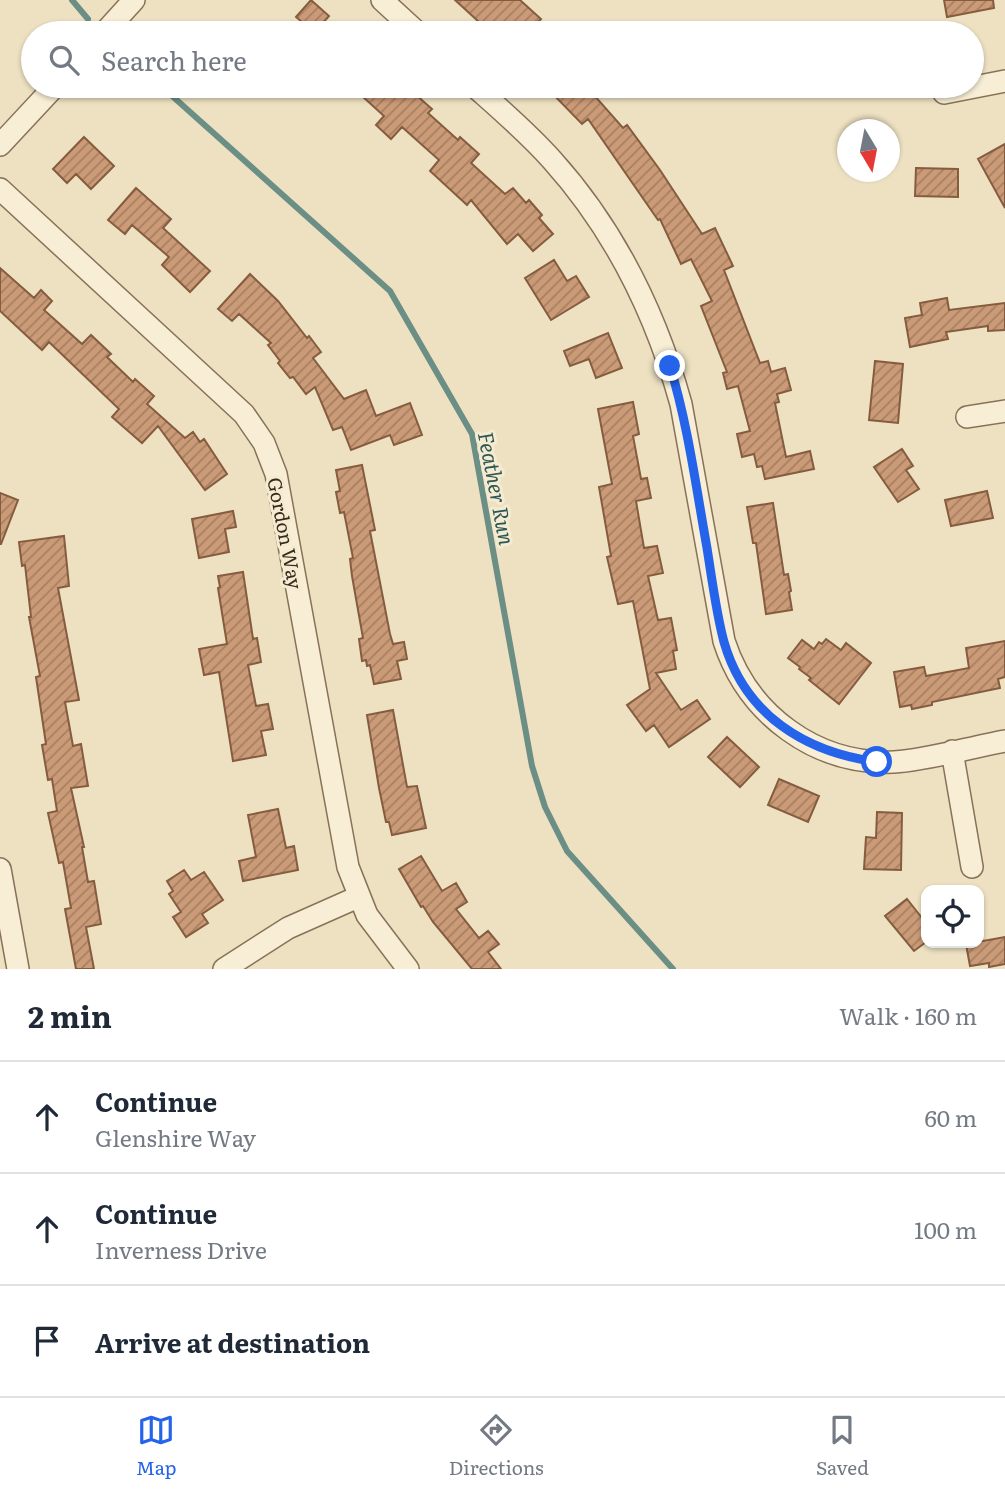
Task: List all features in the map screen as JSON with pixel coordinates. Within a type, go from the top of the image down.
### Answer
[{"type":"street","points":[[115,21],[134,0]]},
{"type":"street","points":[[382,0],[405,21]]},
{"type":"street","points":[[984,85],[1005,81]]},
{"type":"street","points":[[0,145],[44,98]]},
{"type":"street","points":[[487,98],[531,138],[591,207],[623,258],[649,311],[681,404],[720,622],[734,668],[749,692],[775,721],[818,748],[847,757],[898,762],[1005,741]]},
{"type":"street","name":"Gordon Way","points":[[0,189],[244,414],[264,443],[276,474],[346,859],[358,897],[384,939],[408,969]]},
{"type":"street","points":[[967,417],[1005,411]]},
{"type":"street","points":[[952,751],[972,867]]},
{"type":"street","points":[[0,869],[18,969]]},
{"type":"street","points":[[224,969],[288,928],[358,897]]},
{"type":"building","points":[[311,0],[329,16],[325,21],[301,21],[296,17]]},
{"type":"building","points":[[455,0],[520,0],[541,19],[539,21],[478,21]]},
{"type":"building","points":[[944,0],[993,0],[994,8],[947,17]]},
{"type":"building","points":[[364,98],[420,98],[432,109],[428,113],[458,140],[460,137],[479,154],[471,163],[505,194],[513,188],[526,203],[529,200],[542,215],[539,218],[553,234],[533,251],[518,234],[507,244],[471,200],[467,205],[430,171],[439,160],[402,127],[391,139],[376,125],[384,116]]},
{"type":"building","points":[[557,98],[597,98],[623,128],[627,125],[702,234],[715,228],[733,266],[724,270],[760,363],[768,361],[771,372],[785,368],[791,390],[777,394],[779,402],[775,403],[786,457],[810,451],[814,469],[765,479],[762,466],[757,467],[754,454],[742,457],[737,434],[750,431],[738,386],[727,389],[723,373],[727,372],[701,306],[712,301],[691,259],[681,264],[660,219],[658,220],[588,119],[582,124]]},
{"type":"building","points":[[84,137],[114,166],[91,189],[76,174],[67,183],[53,169]]},
{"type":"building","points":[[1005,144],[1005,208],[978,159]]},
{"type":"building","points":[[916,168],[958,169],[958,197],[915,196]]},
{"type":"building","points":[[136,188],[171,219],[163,228],[210,271],[190,292],[162,265],[169,257],[132,225],[125,234],[108,220]]},
{"type":"building","points":[[554,260],[567,281],[576,276],[589,297],[551,320],[525,278]]},
{"type":"building","points":[[0,268],[34,298],[41,290],[52,301],[44,310],[82,344],[91,335],[111,354],[107,357],[133,382],[135,379],[154,396],[147,404],[185,438],[193,432],[200,442],[204,439],[227,474],[205,490],[158,426],[142,443],[112,417],[119,409],[49,342],[42,350],[0,311]]},
{"type":"building","points":[[250,274],[278,301],[307,338],[309,336],[321,352],[313,358],[344,399],[366,390],[376,416],[410,403],[422,435],[394,445],[390,435],[351,450],[342,427],[333,430],[315,387],[306,394],[278,363],[280,361],[268,345],[271,343],[239,314],[232,321],[218,309]]},
{"type":"building","points":[[947,298],[949,310],[1005,303],[1005,330],[988,331],[988,326],[946,332],[948,339],[910,347],[905,318],[922,315],[920,303]]},
{"type":"building","points":[[608,333],[622,368],[596,378],[589,359],[570,366],[564,351]]},
{"type":"building","points":[[875,361],[903,364],[898,423],[869,420]]},
{"type":"building","points":[[633,402],[639,434],[633,436],[641,479],[647,478],[651,498],[636,501],[644,548],[657,546],[663,573],[648,576],[658,620],[671,618],[677,650],[673,651],[676,669],[656,673],[681,710],[697,700],[710,719],[669,747],[654,725],[646,731],[627,705],[650,689],[633,601],[618,604],[607,557],[611,556],[599,487],[612,484],[598,409]]},
{"type":"building","points":[[902,449],[913,466],[906,470],[919,489],[898,502],[874,467]]},
{"type":"building","points":[[362,465],[375,530],[370,531],[390,634],[393,644],[404,642],[407,659],[397,661],[401,679],[374,684],[370,665],[367,666],[366,660],[362,661],[359,639],[363,638],[350,559],[353,558],[344,512],[340,513],[336,492],[340,491],[336,470]]},
{"type":"building","points":[[987,491],[993,518],[951,526],[945,500]]},
{"type":"building","points":[[0,493],[18,500],[1,544],[0,544]]},
{"type":"building","points":[[773,503],[784,575],[788,574],[792,610],[766,614],[756,543],[753,543],[747,507]]},
{"type":"building","points":[[233,511],[236,527],[225,529],[229,552],[199,558],[192,519]]},
{"type":"building","points":[[64,536],[69,586],[58,588],[79,700],[65,702],[73,746],[81,744],[88,786],[71,788],[84,847],[88,882],[94,881],[101,924],[86,927],[94,969],[76,969],[65,909],[71,908],[63,862],[59,863],[48,813],[57,811],[52,779],[48,780],[42,745],[46,744],[36,677],[40,676],[29,617],[25,565],[22,566],[19,542]]},
{"type":"building","points":[[243,572],[253,639],[257,638],[261,662],[248,665],[256,706],[268,704],[273,729],[261,731],[266,755],[233,761],[219,672],[204,675],[199,649],[227,644],[218,576]]},
{"type":"building","points":[[826,639],[841,650],[846,643],[871,663],[839,704],[809,680],[811,678],[788,658],[802,640],[814,649],[819,642],[822,644]]},
{"type":"building","points":[[1005,641],[1005,677],[998,679],[1000,688],[932,702],[932,705],[912,709],[911,705],[900,707],[894,672],[924,667],[926,676],[969,668],[966,648]]},
{"type":"building","points":[[393,710],[407,787],[417,786],[426,828],[392,835],[389,822],[386,822],[367,715]]},
{"type":"building","points":[[727,737],[759,767],[740,787],[708,757]]},
{"type":"building","points":[[779,779],[819,796],[808,822],[768,805]]},
{"type":"building","points":[[278,809],[286,848],[294,846],[298,870],[243,881],[239,861],[256,857],[248,815]]},
{"type":"building","points":[[877,812],[902,813],[901,870],[864,869],[866,837],[876,838]]},
{"type":"building","points":[[421,856],[442,891],[456,883],[467,902],[456,909],[479,938],[488,931],[499,944],[488,952],[501,969],[472,969],[423,906],[421,907],[399,869]]},
{"type":"building","points":[[184,870],[191,880],[204,872],[223,900],[202,914],[208,923],[186,937],[173,917],[181,912],[169,894],[173,891],[167,881]]},
{"type":"building","points":[[907,899],[921,917],[921,946],[914,951],[885,916]]},
{"type":"building","points":[[1005,937],[1005,964],[970,966],[967,948],[984,948],[984,941]]},
{"type":"waterway","name":"Feather Run","points":[[72,0],[88,19]]},
{"type":"waterway","name":"Feather Run","points":[[174,98],[390,291],[472,434],[532,766],[545,807],[567,851],[673,969]]},
{"type":"route","points":[[670,366],[687,433],[724,641],[734,668],[761,708],[791,733],[818,748],[877,762]]}]
